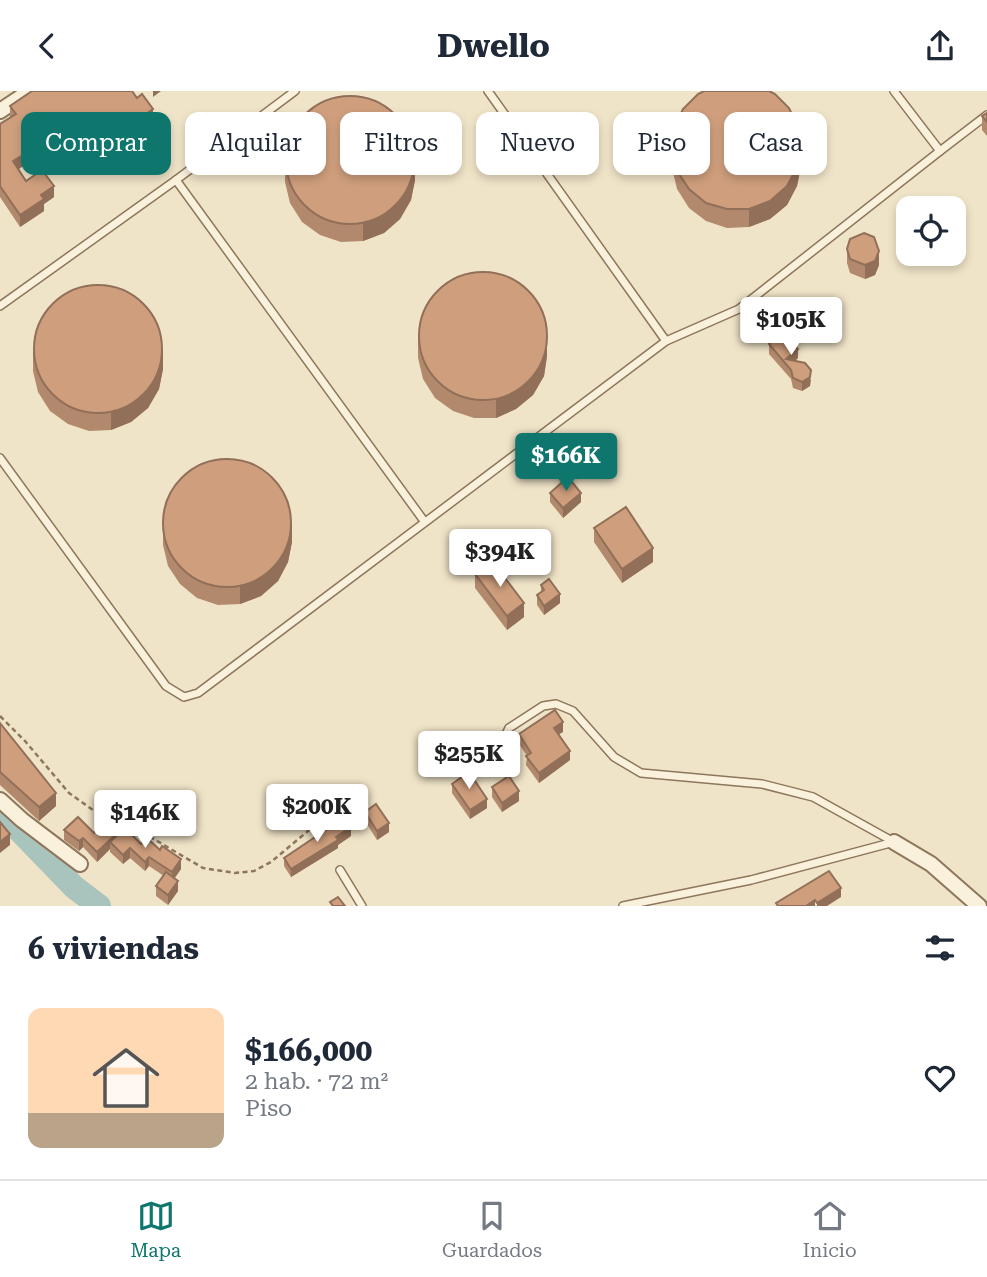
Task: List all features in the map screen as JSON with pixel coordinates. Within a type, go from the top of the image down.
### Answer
[{"type":"street","points":[[0,111],[30,91]]},
{"type":"street","points":[[0,800],[80,864]]},
{"type":"street","points":[[894,842],[931,864],[979,906]]},
{"type":"lane","points":[[0,306],[295,91]]},
{"type":"lane","points":[[488,91],[666,341]]},
{"type":"lane","points":[[894,91],[940,151]]},
{"type":"lane","points":[[0,458],[166,686],[184,697],[198,693],[666,341],[739,309],[987,115]]},
{"type":"lane","points":[[176,180],[424,521]]},
{"type":"lane","points":[[497,753],[509,728],[543,706],[556,704],[573,711],[614,757],[640,773],[762,785],[813,797],[894,842]]},
{"type":"lane","points":[[623,906],[751,880],[894,842]]},
{"type":"lane","points":[[340,870],[362,906]]},
{"type":"path","points":[[0,716],[69,793],[100,815],[152,838],[203,868],[235,873],[254,871],[271,863],[327,815]]},
{"type":"building","points":[[32,91],[132,91],[137,98],[142,94],[153,109],[149,112],[21,112],[21,156],[13,161],[26,181],[35,175],[46,175],[54,186],[41,195],[44,199],[20,215],[0,186],[0,124],[16,114],[10,106]]},
{"type":"building","points":[[704,91],[769,91],[789,108],[791,112],[724,112],[724,175],[793,175],[787,186],[770,201],[749,209],[727,209],[706,203],[689,189],[680,175],[710,175],[710,112],[682,112]]},
{"type":"building","points":[[350,96],[362,97],[391,112],[340,112],[340,175],[412,175],[403,195],[385,213],[362,223],[338,223],[315,213],[297,195],[288,175],[326,175],[326,112],[309,112],[326,101]]},
{"type":"building","points":[[864,233],[874,237],[879,251],[875,261],[865,265],[850,259],[847,249],[850,239]]},
{"type":"building","points":[[483,272],[507,277],[528,291],[542,312],[547,336],[542,360],[528,381],[507,395],[483,400],[459,395],[438,381],[424,360],[419,336],[424,312],[438,291],[459,277]]},
{"type":"building","points":[[98,285],[122,290],[143,304],[157,325],[162,349],[157,373],[143,394],[122,408],[98,413],[74,408],[53,394],[39,373],[34,349],[39,325],[53,304],[74,290]]},
{"type":"building","points":[[784,332],[798,349],[786,359],[805,363],[811,370],[810,377],[802,382],[793,378],[791,370],[769,344]]},
{"type":"building","points":[[227,459],[251,464],[272,478],[286,499],[291,523],[286,547],[272,568],[251,582],[227,587],[203,582],[182,568],[168,547],[163,523],[168,499],[182,478],[203,464]]},
{"type":"building","points":[[568,477],[581,493],[563,508],[550,493]]},
{"type":"building","points":[[626,507],[653,548],[622,569],[594,528]]},
{"type":"building","points":[[492,561],[524,603],[507,616],[475,574]]},
{"type":"building","points":[[549,579],[560,594],[544,606],[537,595],[544,590],[541,585]]},
{"type":"building","points":[[555,710],[563,722],[554,728],[570,751],[539,773],[526,756],[531,753],[519,734]]},
{"type":"building","points":[[0,723],[56,793],[39,807],[0,772]]},
{"type":"building","points":[[469,772],[487,799],[470,810],[452,784]]},
{"type":"building","points":[[509,776],[519,791],[502,803],[492,787]]},
{"type":"building","points":[[376,804],[389,823],[377,831],[365,812]]},
{"type":"building","points":[[78,817],[94,833],[103,824],[114,836],[97,852],[83,838],[79,841],[64,830]]},
{"type":"building","points":[[345,817],[351,827],[336,837],[338,840],[291,869],[284,858]]},
{"type":"building","points":[[0,822],[10,834],[0,842]]},
{"type":"building","points":[[125,828],[141,844],[147,838],[160,850],[162,846],[181,859],[172,872],[149,857],[145,862],[130,848],[123,855],[110,842]]},
{"type":"building","points":[[829,871],[841,888],[817,903],[815,900],[806,906],[778,906],[776,903]]},
{"type":"building","points":[[166,872],[178,881],[168,895],[156,886]]},
{"type":"building","points":[[338,897],[345,906],[333,906],[330,902]]},
{"type":"waterway","points":[[0,816],[16,827],[74,887],[99,906]]}]
